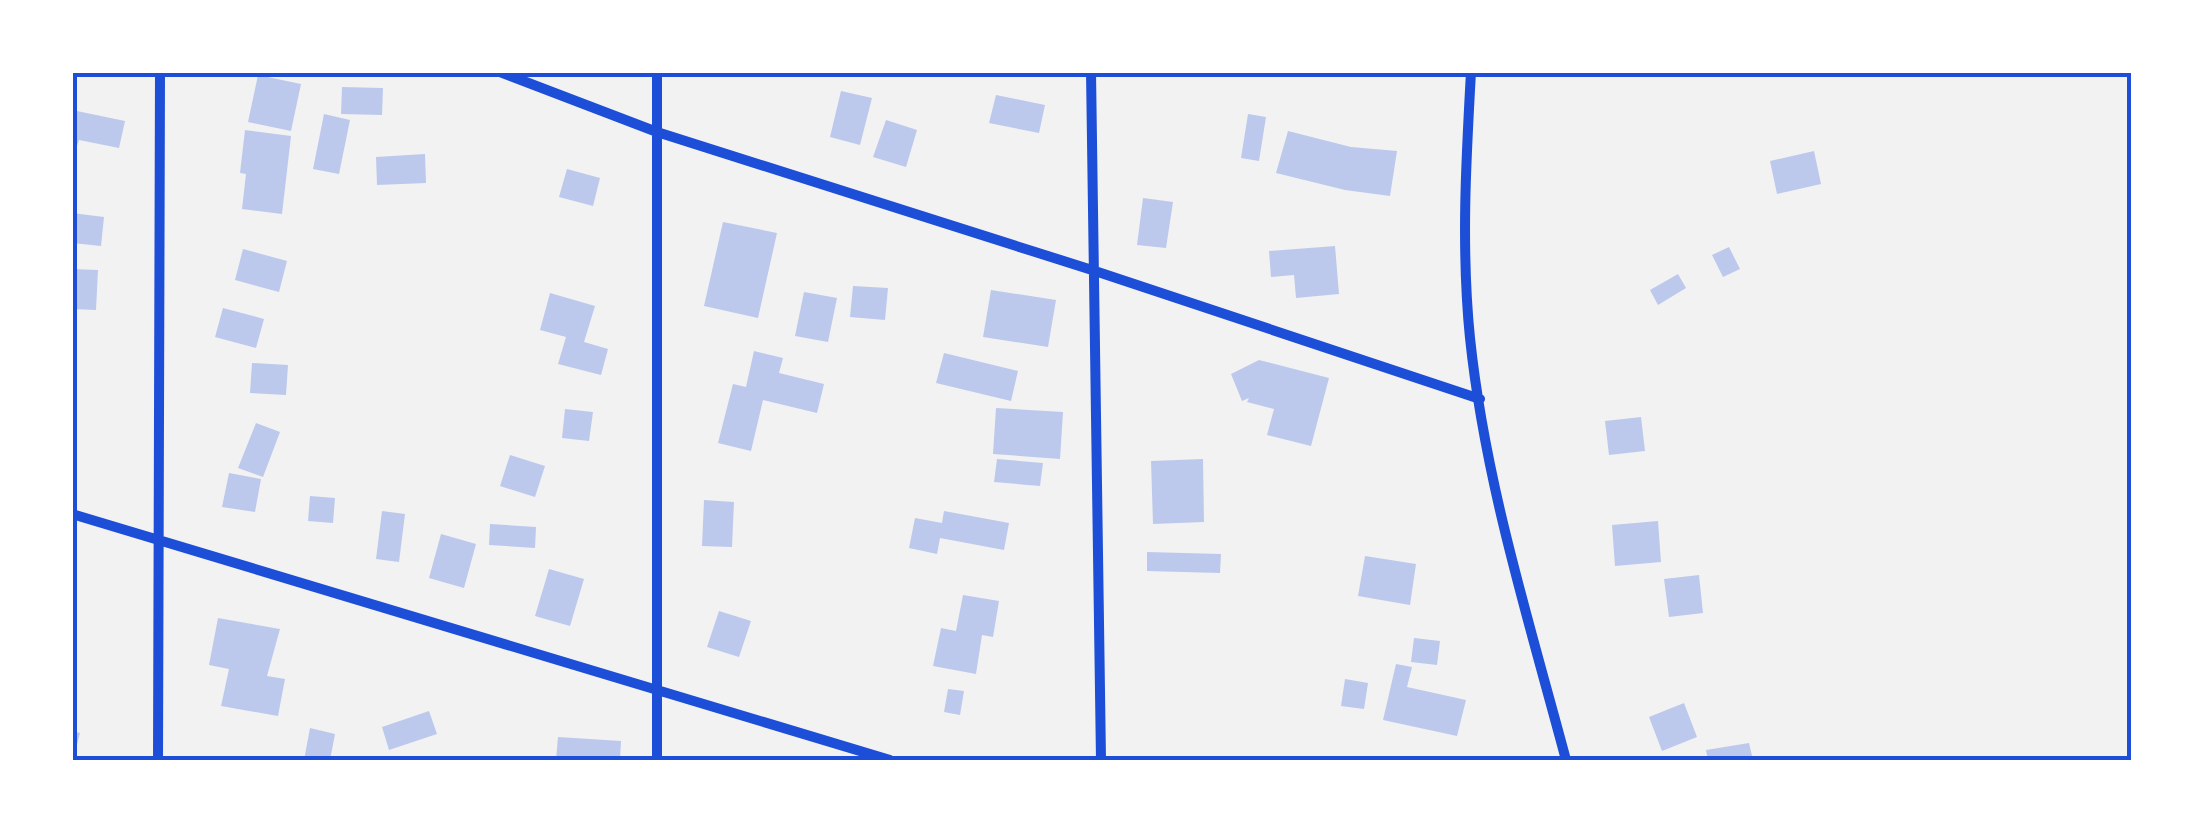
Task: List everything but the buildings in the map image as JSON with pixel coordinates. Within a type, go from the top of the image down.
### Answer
[{"type":"street","points":[[158,760],[160,72]]},
{"type":"street","points":[[500,72],[657,132],[1092,270],[1480,400]]},
{"type":"street","points":[[657,72],[657,760]]},
{"type":"street","points":[[1091,72],[1101,760]]},
{"type":"street","points":[[1471,72],[1463,198],[1470,339],[1496,495],[1566,760]]},
{"type":"street","points":[[72,514],[890,760]]}]
